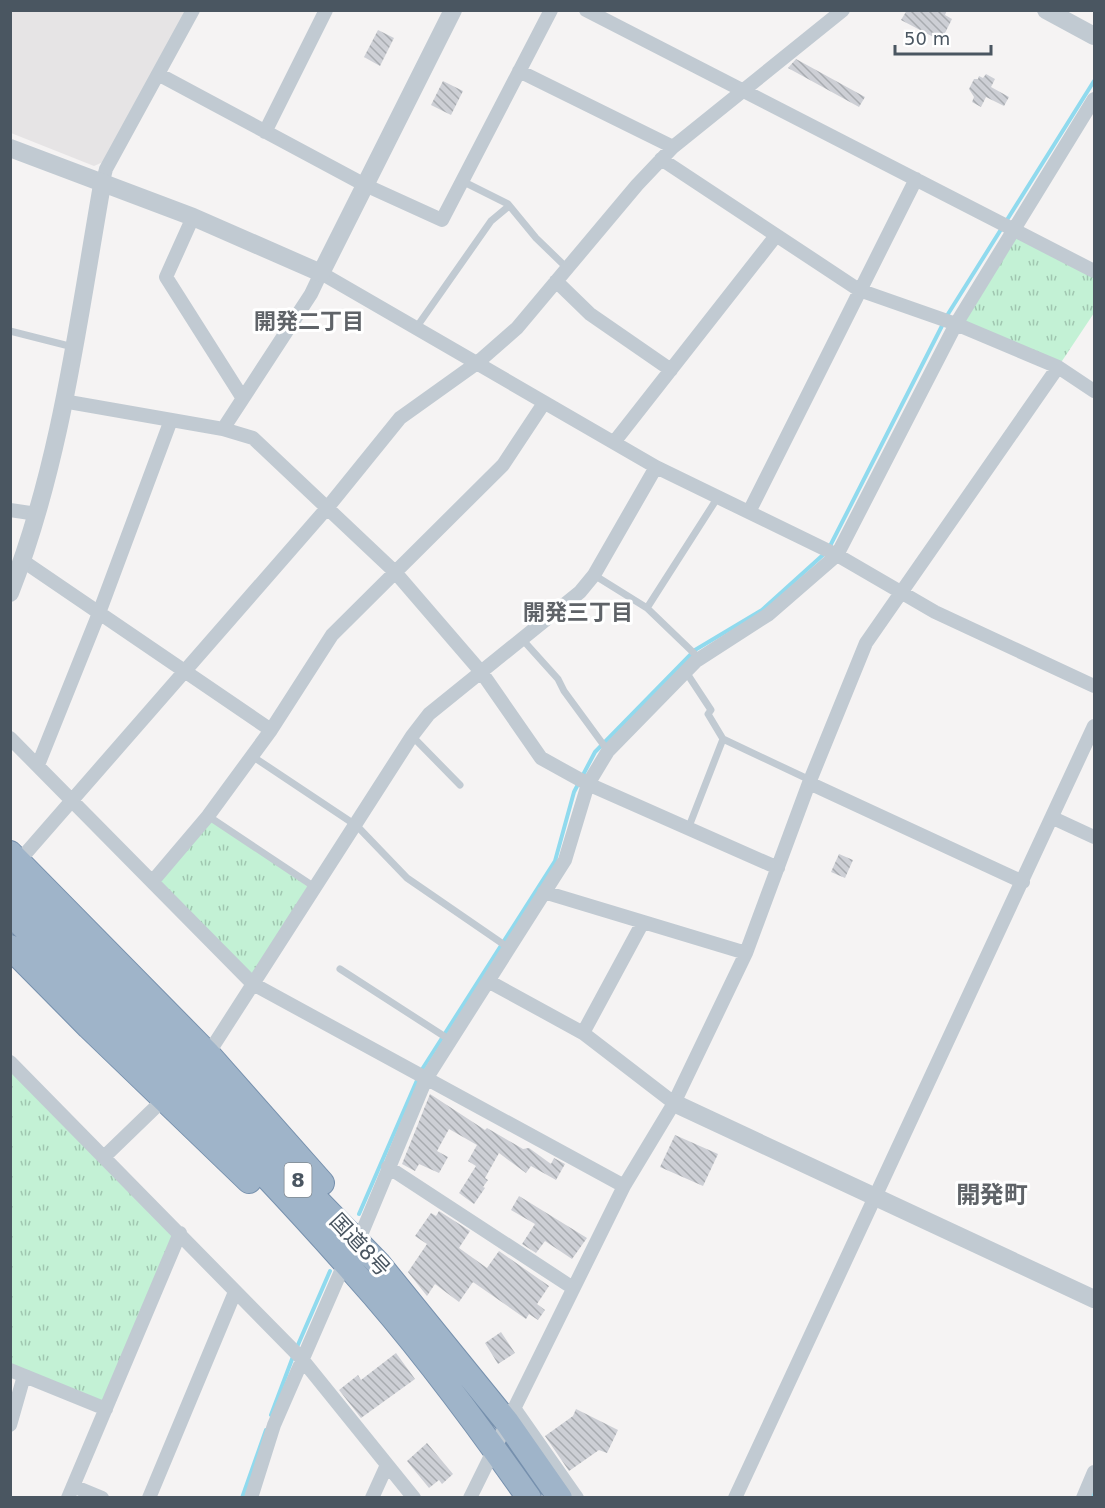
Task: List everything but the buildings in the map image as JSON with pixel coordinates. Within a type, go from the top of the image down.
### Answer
[{"type":"highway","name":"8","points":[[13,866],[118,973],[208,1054],[322,1184],[358,1242]]},
{"type":"highway","name":"国道8号","points":[[13,866],[358,1242],[445,1344],[510,1415],[560,1497]]},
{"type":"highway","name":"国道8号","points":[[10,913],[183,1088],[348,1267],[494,1448],[529,1497]]},
{"type":"highway","name":"8","points":[[10,947],[92,1022],[164,1099],[304,1236],[348,1267]]},
{"type":"street","points":[[10,593],[23,561],[37,514],[63,401],[106,169],[193,10]]},
{"type":"street","points":[[265,132],[326,10]]},
{"type":"street","points":[[223,429],[311,294],[453,10]]},
{"type":"street","points":[[158,74],[365,185],[442,220],[551,10]]},
{"type":"street","points":[[586,10],[1095,271]]},
{"type":"street","points":[[13,866],[186,672],[328,507],[400,418],[477,363],[517,328],[673,147],[843,10]]},
{"type":"street","points":[[1046,10],[1095,36]]},
{"type":"street","points":[[519,71],[673,147]]},
{"type":"street","points":[[358,1242],[426,1079],[565,860],[588,784],[608,751],[700,658],[769,614],[837,555],[956,324],[1095,99]]},
{"type":"street","points":[[10,148],[102,185],[193,217],[321,273],[656,466],[837,555],[901,590],[935,612],[1095,686]]},
{"type":"street","points":[[662,159],[775,237],[860,290],[956,324],[1058,367],[1095,391]]},
{"type":"street","points":[[749,512],[916,179]]},
{"type":"street","points":[[193,217],[166,277],[242,397]]},
{"type":"street","points":[[615,441],[775,237]]},
{"type":"street","points":[[556,281],[590,314],[671,370]]},
{"type":"street","points":[[470,1497],[624,1186],[674,1103],[747,953],[809,781],[866,643],[1058,367]]},
{"type":"street","points":[[63,401],[223,429],[253,438],[395,572],[482,673],[541,758],[588,784],[778,868]]},
{"type":"street","points":[[152,882],[208,816],[271,730],[332,635],[503,465],[544,403]]},
{"type":"street","points":[[38,765],[99,613],[171,420]]},
{"type":"street","points":[[208,1054],[357,826],[386,774],[412,736],[429,714],[580,591],[594,575],[656,466]]},
{"type":"street","points":[[10,510],[37,514]]},
{"type":"street","points":[[23,561],[271,730]]},
{"type":"street","points":[[735,1497],[1095,726]]},
{"type":"street","points":[[10,738],[254,984],[624,1186]]},
{"type":"street","points":[[809,781],[1023,882]]},
{"type":"street","points":[[1053,818],[1095,837]]},
{"type":"street","points":[[544,892],[747,953]]},
{"type":"street","points":[[583,1033],[643,922]]},
{"type":"street","points":[[488,981],[583,1033],[674,1103],[1095,1299]]},
{"type":"street","points":[[10,1062],[302,1358],[414,1497]]},
{"type":"street","points":[[104,1157],[164,1099]]},
{"type":"street","points":[[388,1167],[573,1288]]},
{"type":"street","points":[[102,1497],[71,1492],[180,1233]]},
{"type":"street","points":[[251,1497],[274,1425],[302,1358],[348,1267]]},
{"type":"street","points":[[149,1497],[235,1292]]},
{"type":"street","points":[[10,1370],[106,1409]]},
{"type":"street","points":[[10,1425],[24,1376]]},
{"type":"street","points":[[510,1415],[577,1497]]},
{"type":"street","points":[[372,1497],[387,1465]]},
{"type":"street","points":[[1083,1497],[1095,1472]]},
{"type":"lane","points":[[462,181],[496,196],[509,206],[536,238],[567,268]]},
{"type":"lane","points":[[416,328],[491,221],[509,206]]},
{"type":"lane","points":[[10,331],[73,347]]},
{"type":"lane","points":[[647,608],[718,497]]},
{"type":"lane","points":[[594,575],[647,608],[700,658]]},
{"type":"lane","points":[[522,639],[558,679],[564,691],[608,751]]},
{"type":"lane","points":[[686,672],[711,711],[708,714],[723,740],[809,781]]},
{"type":"lane","points":[[412,736],[460,785]]},
{"type":"lane","points":[[688,829],[723,740]]},
{"type":"lane","points":[[252,756],[357,826],[406,878],[509,948]]},
{"type":"lane","points":[[208,816],[316,889]]},
{"type":"lane","points":[[340,969],[450,1040]]},
{"type":"shaded area","points":[[10,11],[186,11],[103,162],[94,166],[11,133]]},
{"type":"green space","points":[[1014,229],[1094,271],[1094,313],[1058,367],[956,324]]},
{"type":"green space","points":[[208,816],[314,891],[256,980],[152,882]]},
{"type":"green space","points":[[10,1061],[180,1233],[106,1409],[11,1370]]},
{"type":"waterway","points":[[829,548],[948,314],[1094,81]]},
{"type":"waterway","points":[[421,1071],[555,861],[574,792],[595,752],[695,650],[762,610],[824,554]]},
{"type":"waterway","points":[[359,1214],[418,1078]]},
{"type":"waterway","points":[[297,1347],[330,1271]]},
{"type":"waterway","points":[[271,1415],[294,1354]]},
{"type":"waterway","points":[[242,1498],[266,1430]]},
{"type":"waterway","points":[[1092,1498],[1094,1491]]},
{"type":"district","name":"開発二丁目","points":[[309,321]]},
{"type":"district","name":"開発三丁目","points":[[578,612]]},
{"type":"district","name":"開発町","points":[[992,1195]]}]
